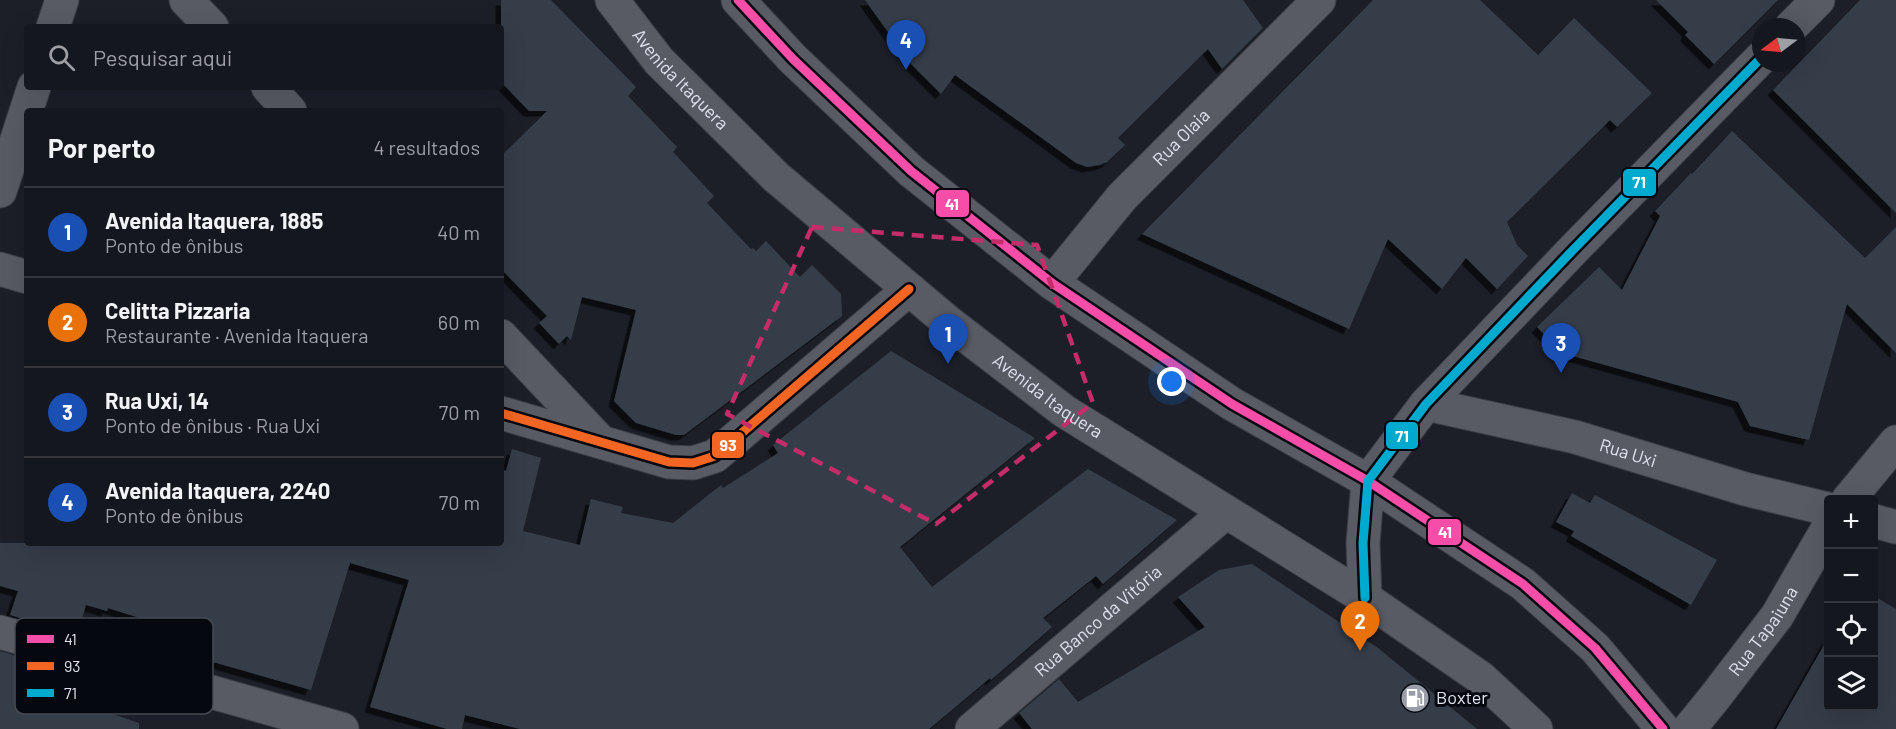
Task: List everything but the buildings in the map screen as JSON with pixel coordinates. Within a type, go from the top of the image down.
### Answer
[{"type":"main road","name":"Avenida Itaquera","points":[[612,0],[659,61],[768,169],[948,322],[1064,411],[1365,598],[1481,678],[1536,729]]},
{"type":"main road","points":[[738,0],[793,58],[911,171],[1052,283],[1232,404],[1368,481],[1523,584],[1595,648],[1663,729]]},
{"type":"street","points":[[54,24],[62,0]]},
{"type":"street","points":[[186,0],[209,24]]},
{"type":"street","name":"Rua Olaia","points":[[1052,283],[1122,197],[1319,0]]},
{"type":"street","points":[[1800,18],[1818,0]]},
{"type":"street","points":[[1365,598],[1363,543],[1368,481],[1426,404],[1752,67]]},
{"type":"street","points":[[27,108],[33,90]]},
{"type":"street","points":[[271,90],[287,108]]},
{"type":"street","points":[[0,191],[24,118]]},
{"type":"street","points":[[0,269],[24,276]]},
{"type":"street","points":[[504,414],[669,462],[693,463],[715,456],[909,290]]},
{"type":"street","points":[[504,339],[601,442]]},
{"type":"street","name":"Rua Uxi","points":[[1426,404],[1575,436],[1745,489],[1824,508]]},
{"type":"street","points":[[1852,495],[1896,442]]},
{"type":"street","name":"Rua Banco da Vitória","points":[[972,729],[1226,512]]},
{"type":"street","points":[[1878,522],[1896,527]]},
{"type":"street","name":"Rua Tapaiuna","points":[[1689,729],[1777,616],[1824,535]]},
{"type":"street","points":[[0,632],[15,636]]},
{"type":"street","points":[[213,692],[342,729]]},
{"type":"highlighted area","points":[[812,227],[1037,245],[1093,403],[936,524],[727,414]]},
{"type":"transit line","name":"41","points":[[738,0],[793,59],[911,171],[1052,283],[1232,404],[1368,481],[1523,584],[1595,648],[1663,729]]},
{"type":"transit line","name":"71","points":[[1365,598],[1363,543],[1368,481],[1426,404],[1752,67]]},
{"type":"transit line","name":"93","points":[[504,414],[669,462],[693,463],[715,456],[909,289]]},
{"type":"place","name":"Avenida Itaquera, 2240","points":[[906,70]]},
{"type":"place","name":"Avenida Itaquera, 1885","points":[[948,364]]},
{"type":"place","name":"Rua Uxi, 14","points":[[1561,373]]},
{"type":"place","name":"Celitta Pizzaria","points":[[1360,651]]},
{"type":"place","name":"Boxter","points":[[1415,698]]}]
